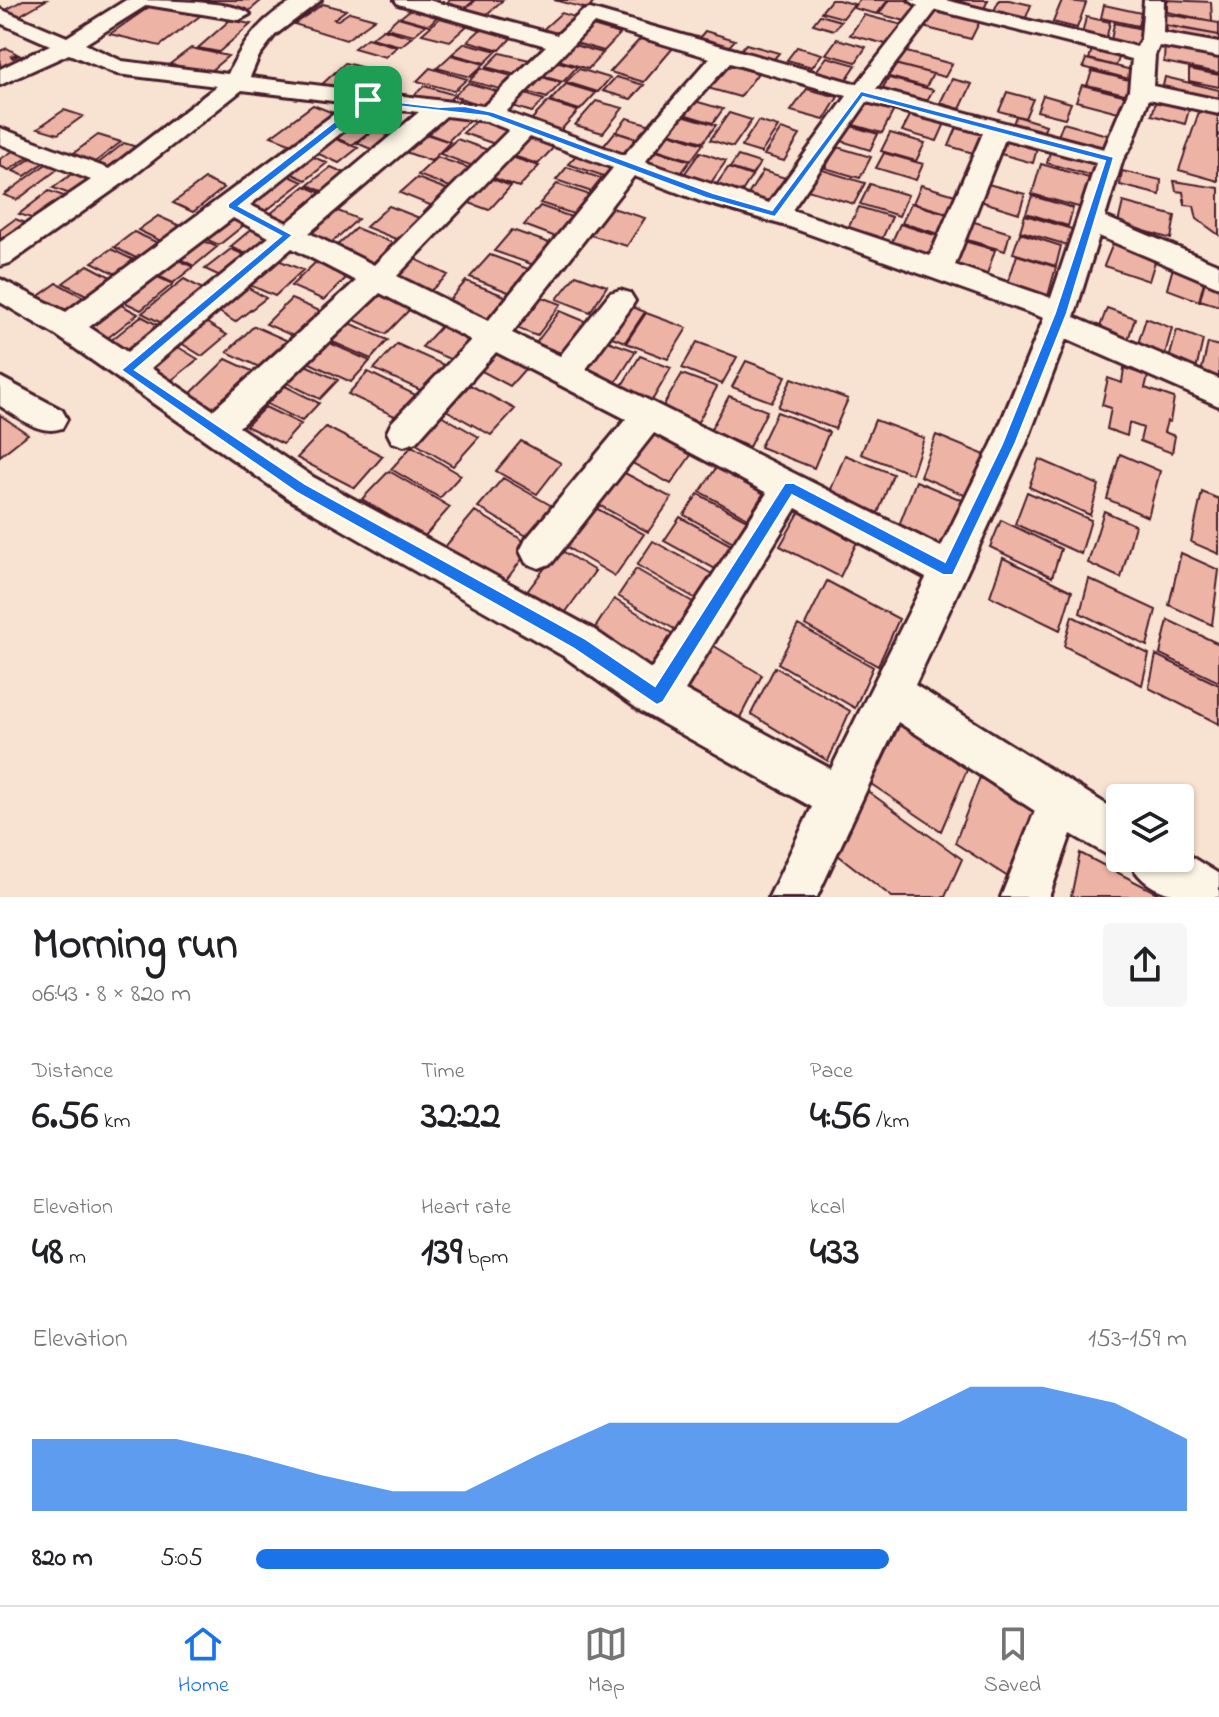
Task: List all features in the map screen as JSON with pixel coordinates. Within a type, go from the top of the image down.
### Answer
[{"type":"street","points":[[0,78],[67,46],[140,0]]},
{"type":"street","points":[[152,0],[239,14]]},
{"type":"street","points":[[0,256],[111,179],[236,83],[248,55],[267,30],[311,0]]},
{"type":"street","points":[[405,0],[561,43]]},
{"type":"street","points":[[793,897],[1009,444],[1059,318],[1110,159],[1120,145],[1141,90],[1154,0]]},
{"type":"street","points":[[775,214],[925,1],[1148,47],[1219,50]]},
{"type":"street","points":[[490,114],[598,8],[725,55],[1110,159]]},
{"type":"street","points":[[0,15],[117,67],[439,109],[464,108],[490,114],[709,195],[939,270],[1059,318],[1219,393]]},
{"type":"street","points":[[404,432],[493,336],[670,114],[725,55]]},
{"type":"street","points":[[1141,90],[1219,107]]},
{"type":"street","points":[[67,327],[368,100]]},
{"type":"street","points":[[127,370],[439,109]]},
{"type":"street","points":[[214,430],[377,279],[525,128]]},
{"type":"street","points":[[939,270],[996,130]]},
{"type":"street","points":[[0,135],[111,179]]},
{"type":"street","points":[[231,206],[649,415],[948,570]]},
{"type":"street","points":[[1090,221],[1219,277]]},
{"type":"street","points":[[0,289],[67,327],[301,488],[579,643],[657,697],[841,799]]},
{"type":"street","points":[[565,373],[620,301]]},
{"type":"street","points":[[0,390],[50,419]]},
{"type":"street","points":[[539,551],[649,415]]},
{"type":"street","points":[[657,697],[790,487]]},
{"type":"street","points":[[890,693],[1106,830]]},
{"type":"street","points":[[1025,897],[1061,801]]},
{"type":"street","points":[[1173,872],[1213,897]]},
{"type":"building","points":[[23,0],[46,0],[17,17],[1,13]]},
{"type":"building","points":[[190,0],[262,0],[248,12]]},
{"type":"building","points":[[450,0],[475,0],[460,12],[441,7]]},
{"type":"building","points":[[476,0],[503,0],[480,20],[459,14]]},
{"type":"building","points":[[554,0],[596,0],[588,9]]},
{"type":"building","points":[[831,0],[854,4],[843,18],[821,12]]},
{"type":"building","points":[[859,0],[888,0],[877,14],[853,8]]},
{"type":"building","points":[[889,0],[921,3],[909,22],[879,14]]},
{"type":"building","points":[[948,0],[988,0],[983,11],[947,3]]},
{"type":"building","points":[[999,0],[1031,5],[1025,20],[993,13]]},
{"type":"building","points":[[1062,0],[1086,3],[1077,28],[1053,22]]},
{"type":"building","points":[[1167,0],[1211,2],[1212,21],[1167,12]]},
{"type":"building","points":[[323,4],[346,10],[334,19],[338,20],[350,12],[375,19],[346,40],[294,24]]},
{"type":"building","points":[[152,5],[200,16],[160,46],[110,34]]},
{"type":"building","points":[[1104,5],[1141,13],[1138,26],[1101,18]]},
{"type":"building","points":[[935,7],[981,19],[971,39],[923,27]]},
{"type":"building","points":[[412,8],[439,15],[429,25],[401,17]]},
{"type":"building","points":[[561,13],[581,19],[559,40],[538,34]]},
{"type":"building","points":[[1165,14],[1219,23],[1219,35],[1165,25]]},
{"type":"building","points":[[820,15],[841,21],[834,30],[813,24]]},
{"type":"building","points":[[864,15],[903,25],[890,45],[850,35]]},
{"type":"building","points":[[398,17],[426,25],[414,35],[386,28]]},
{"type":"building","points":[[441,17],[469,24],[450,41],[422,34]]},
{"type":"building","points":[[1086,17],[1110,22],[1106,40],[1082,35]]},
{"type":"building","points":[[230,20],[251,24],[219,52],[198,48]]},
{"type":"building","points":[[1114,23],[1142,29],[1140,47],[1111,41]]},
{"type":"building","points":[[589,25],[620,34],[604,51],[572,42]]},
{"type":"building","points":[[1167,26],[1219,35],[1219,47],[1166,37]]},
{"type":"building","points":[[482,28],[513,36],[500,50],[468,41]]},
{"type":"building","points":[[383,29],[412,37],[401,46],[371,38]]},
{"type":"building","points":[[705,31],[735,40],[724,52],[694,44]]},
{"type":"building","points":[[367,38],[397,47],[385,57],[354,48]]},
{"type":"building","points":[[640,39],[673,48],[644,82],[610,72]]},
{"type":"building","points":[[837,39],[866,47],[856,62],[826,54]]},
{"type":"building","points":[[1165,42],[1219,53],[1219,73],[1164,62]]},
{"type":"building","points":[[465,43],[497,51],[485,63],[452,54]]},
{"type":"building","points":[[570,44],[603,53],[588,69],[555,59]]},
{"type":"building","points":[[746,44],[779,53],[769,65],[736,55]]},
{"type":"building","points":[[1093,46],[1121,53],[1116,66],[1089,59]]},
{"type":"building","points":[[797,47],[822,54],[812,67],[787,60]]},
{"type":"building","points":[[7,48],[17,54],[11,56],[13,58],[19,55],[28,61],[0,74],[0,51]]},
{"type":"building","points":[[191,48],[228,56],[208,73],[170,64]]},
{"type":"building","points":[[899,50],[952,64],[945,77],[891,63]]},
{"type":"building","points":[[500,53],[534,61],[520,76],[486,67]]},
{"type":"building","points":[[451,55],[484,64],[470,77],[437,68]]},
{"type":"building","points":[[827,57],[856,65],[844,83],[814,74]]},
{"type":"building","points":[[1086,59],[1136,71],[1133,80],[1083,67]]},
{"type":"building","points":[[552,60],[577,67],[563,82],[538,75]]},
{"type":"building","points":[[345,63],[365,68],[339,93],[318,88]]},
{"type":"building","points":[[722,63],[758,73],[740,97],[704,87]]},
{"type":"building","points":[[894,64],[933,74],[926,87],[886,76]]},
{"type":"building","points":[[430,68],[467,79],[454,91],[417,81]]},
{"type":"building","points":[[482,68],[512,76],[500,89],[469,81]]},
{"type":"building","points":[[579,69],[610,78],[598,92],[566,82]]},
{"type":"building","points":[[1189,69],[1219,75],[1219,87],[1189,81]]},
{"type":"building","points":[[367,71],[390,77],[370,97],[347,91]]},
{"type":"building","points":[[1092,71],[1133,81],[1129,95],[1087,85]]},
{"type":"building","points":[[536,75],[561,83],[547,98],[521,90]]},
{"type":"building","points":[[616,77],[644,85],[631,99],[603,91]]},
{"type":"building","points":[[1165,77],[1219,90],[1219,103],[1162,90]]},
{"type":"building","points":[[889,78],[933,90],[925,104],[880,92]]},
{"type":"building","points":[[952,79],[972,84],[960,109],[940,103]]},
{"type":"building","points":[[468,83],[500,92],[485,106],[453,96]]},
{"type":"building","points":[[566,84],[596,93],[580,110],[550,101]]},
{"type":"building","points":[[1082,85],[1131,97],[1126,114],[1076,101]]},
{"type":"building","points":[[424,86],[455,95],[441,107],[411,98]]},
{"type":"building","points":[[807,89],[838,97],[824,120],[791,111]]},
{"type":"building","points":[[519,92],[544,100],[532,112],[506,104]]},
{"type":"building","points":[[1007,92],[1033,99],[1025,118],[999,111]]},
{"type":"building","points":[[1043,95],[1071,103],[1065,118],[1037,111]]},
{"type":"building","points":[[856,99],[894,110],[882,133],[843,122]]},
{"type":"building","points":[[691,100],[723,109],[713,123],[680,113]]},
{"type":"building","points":[[596,101],[623,108],[603,133],[575,125]]},
{"type":"building","points":[[1156,101],[1189,110],[1185,124],[1152,115]]},
{"type":"building","points":[[548,102],[578,111],[560,131],[530,121]]},
{"type":"building","points":[[372,103],[392,110],[370,129],[349,121]]},
{"type":"building","points":[[313,105],[341,116],[300,147],[271,136]]},
{"type":"building","points":[[1201,106],[1218,111],[1218,181],[1179,170]]},
{"type":"building","points":[[64,110],[83,116],[58,134],[38,128]]},
{"type":"building","points":[[443,111],[470,120],[448,141],[420,131]]},
{"type":"building","points":[[912,112],[946,121],[937,141],[902,131]]},
{"type":"building","points":[[729,113],[752,120],[733,147],[710,140]]},
{"type":"building","points":[[682,115],[716,125],[703,142],[669,132]]},
{"type":"building","points":[[1016,116],[1046,125],[1041,138],[1011,129]]},
{"type":"building","points":[[480,117],[512,127],[495,144],[463,133]]},
{"type":"building","points":[[627,118],[655,126],[644,141],[616,132]]},
{"type":"building","points":[[758,121],[778,127],[761,153],[741,147]]},
{"type":"building","points":[[347,122],[370,131],[352,145],[329,135]]},
{"type":"building","points":[[1063,123],[1111,136],[1105,155],[1056,142]]},
{"type":"building","points":[[844,124],[878,134],[870,150],[835,139]]},
{"type":"building","points":[[958,125],[988,133],[980,155],[949,146]]},
{"type":"building","points":[[781,129],[800,135],[784,161],[764,155]]},
{"type":"building","points":[[375,130],[397,139],[380,153],[357,143]]},
{"type":"building","points":[[417,131],[450,142],[431,161],[397,149]]},
{"type":"building","points":[[615,132],[646,142],[632,159],[601,149]]},
{"type":"building","points":[[669,133],[703,144],[691,160],[656,149]]},
{"type":"building","points":[[890,133],[925,143],[916,161],[881,151]]},
{"type":"building","points":[[98,135],[121,142],[86,169],[63,161]]},
{"type":"building","points":[[532,136],[557,144],[538,164],[513,156]]},
{"type":"building","points":[[331,137],[358,148],[339,163],[312,151]]},
{"type":"building","points":[[995,138],[1037,149],[1033,163],[990,151]]},
{"type":"building","points":[[457,139],[488,150],[473,166],[440,154]]},
{"type":"building","points":[[124,143],[146,150],[113,176],[91,169]]},
{"type":"building","points":[[1052,145],[1101,158],[1096,177],[1047,163]]},
{"type":"building","points":[[837,147],[871,157],[860,178],[825,168]]},
{"type":"building","points":[[18,148],[33,154],[9,170],[0,166],[0,159]]},
{"type":"building","points":[[580,151],[624,165],[613,179],[568,164]]},
{"type":"building","points":[[656,151],[690,161],[679,176],[644,166]]},
{"type":"building","points":[[700,152],[726,161],[710,184],[683,176]]},
{"type":"building","points":[[305,153],[327,163],[306,180],[283,170]]},
{"type":"building","points":[[884,153],[923,164],[916,180],[876,168]]},
{"type":"building","points":[[34,156],[46,161],[25,176],[13,171]]},
{"type":"building","points":[[508,156],[539,166],[519,187],[488,176]]},
{"type":"building","points":[[738,156],[760,163],[752,175],[730,168]]},
{"type":"building","points":[[437,157],[469,168],[450,187],[418,175]]},
{"type":"building","points":[[49,162],[62,166],[17,200],[4,195]]},
{"type":"building","points":[[1041,164],[1089,178],[1082,208],[1032,194]]},
{"type":"building","points":[[331,167],[354,177],[331,195],[308,185]]},
{"type":"building","points":[[567,167],[612,182],[601,195],[556,180]]},
{"type":"building","points":[[728,168],[752,176],[739,196],[714,188]]},
{"type":"building","points":[[816,168],[865,183],[854,204],[804,189]]},
{"type":"building","points":[[77,170],[102,178],[79,197],[53,188]]},
{"type":"building","points":[[763,171],[789,179],[773,206],[746,198]]},
{"type":"building","points":[[1122,171],[1161,180],[1160,195],[1120,185]]},
{"type":"building","points":[[280,172],[303,182],[263,213],[240,203]]},
{"type":"building","points":[[487,177],[511,186],[489,210],[464,201]]},
{"type":"building","points":[[417,178],[451,191],[435,207],[400,193]]},
{"type":"building","points":[[205,179],[224,188],[193,212],[173,203]]},
{"type":"building","points":[[1174,181],[1219,188],[1219,235],[1197,219],[1194,206],[1185,205],[1183,192],[1176,191]]},
{"type":"building","points":[[984,183],[1025,194],[1019,213],[977,200]]},
{"type":"building","points":[[557,184],[599,198],[583,217],[540,203]]},
{"type":"building","points":[[870,184],[908,195],[899,216],[860,204]]},
{"type":"building","points":[[921,185],[962,197],[954,215],[913,203]]},
{"type":"building","points":[[305,186],[330,197],[295,225],[270,214]]},
{"type":"building","points":[[49,191],[67,197],[37,220],[19,214]]},
{"type":"building","points":[[1032,196],[1073,208],[1068,226],[1026,213]]},
{"type":"building","points":[[1123,202],[1175,216],[1171,239],[1118,223]]},
{"type":"building","points":[[911,203],[957,217],[949,237],[902,223]]},
{"type":"building","points":[[389,206],[422,219],[401,241],[366,227]]},
{"type":"building","points":[[540,206],[580,220],[564,240],[524,225]]},
{"type":"building","points":[[328,207],[358,219],[331,243],[301,230]]},
{"type":"building","points":[[609,207],[645,218],[627,246],[590,235]]},
{"type":"building","points":[[859,207],[892,217],[881,241],[847,230]]},
{"type":"building","points":[[230,212],[249,221],[219,245],[199,236]]},
{"type":"building","points":[[1025,215],[1075,230],[1071,246],[1020,231]]},
{"type":"building","points":[[158,216],[187,229],[167,244],[138,230]]},
{"type":"building","points":[[15,219],[34,226],[0,246],[0,230]]},
{"type":"building","points":[[971,221],[1010,233],[1005,251],[964,239]]},
{"type":"building","points":[[900,224],[944,238],[935,263],[889,248]]},
{"type":"building","points":[[254,227],[277,238],[254,257],[230,247]]},
{"type":"building","points":[[356,228],[393,243],[372,264],[334,248]]},
{"type":"building","points":[[512,230],[555,245],[537,266],[494,251]]},
{"type":"building","points":[[134,232],[169,248],[148,264],[114,247]]},
{"type":"building","points":[[1020,233],[1061,246],[1056,266],[1013,253]]},
{"type":"building","points":[[195,237],[217,247],[194,266],[172,255]]},
{"type":"building","points":[[964,241],[995,250],[985,280],[953,270]]},
{"type":"building","points":[[1114,241],[1157,255],[1149,281],[1104,266]]},
{"type":"building","points":[[111,249],[144,265],[126,279],[92,262]]},
{"type":"building","points":[[231,249],[254,259],[229,280],[205,269]]},
{"type":"building","points":[[490,255],[531,270],[511,293],[470,277]]},
{"type":"building","points":[[1017,255],[1056,267],[1048,296],[1008,283]]},
{"type":"building","points":[[409,256],[448,275],[428,293],[389,274]]},
{"type":"building","points":[[173,257],[193,267],[173,283],[152,273]]},
{"type":"building","points":[[273,258],[303,270],[275,296],[245,283]]},
{"type":"building","points":[[317,261],[350,274],[324,300],[291,286]]},
{"type":"building","points":[[1174,264],[1206,274],[1199,301],[1167,289]]},
{"type":"building","points":[[88,265],[122,283],[98,301],[63,283]]},
{"type":"building","points":[[151,274],[173,284],[141,310],[118,299]]},
{"type":"building","points":[[576,275],[607,286],[590,312],[557,299]]},
{"type":"building","points":[[1206,277],[1219,282],[1219,306],[1200,300]]},
{"type":"building","points":[[184,279],[212,294],[171,328],[142,313]]},
{"type":"building","points":[[466,281],[510,298],[489,324],[444,306]]},
{"type":"building","points":[[57,283],[95,303],[67,324],[29,303]]},
{"type":"building","points":[[240,283],[266,298],[235,322],[210,306]]},
{"type":"building","points":[[374,291],[412,307],[386,334],[348,317]]},
{"type":"building","points":[[531,293],[561,304],[537,336],[507,324]]},
{"type":"building","points":[[291,299],[325,313],[300,339],[266,324]]},
{"type":"building","points":[[114,301],[138,314],[100,344],[75,331]]},
{"type":"building","points":[[625,304],[645,312],[625,342],[604,334]]},
{"type":"building","points":[[1107,308],[1135,318],[1126,346],[1097,335]]},
{"type":"building","points":[[560,311],[589,323],[566,355],[536,343]]},
{"type":"building","points":[[646,313],[687,328],[668,359],[626,343]]},
{"type":"building","points":[[141,316],[167,330],[131,361],[104,346]]},
{"type":"building","points":[[197,317],[227,335],[202,356],[171,337]]},
{"type":"building","points":[[1146,318],[1172,328],[1164,358],[1137,347]]},
{"type":"building","points":[[345,321],[388,340],[371,359],[326,339]]},
{"type":"building","points":[[446,321],[484,337],[461,364],[422,347]]},
{"type":"building","points":[[254,326],[295,344],[268,371],[227,352]]},
{"type":"building","points":[[1177,330],[1203,340],[1196,370],[1169,359]]},
{"type":"building","points":[[599,338],[636,351],[614,385],[577,370]]},
{"type":"building","points":[[321,339],[370,361],[351,382],[301,359]]},
{"type":"building","points":[[168,341],[198,359],[167,384],[138,365]]},
{"type":"building","points":[[697,342],[737,357],[722,384],[682,368]]},
{"type":"building","points":[[1208,343],[1219,346],[1219,380],[1201,373]]},
{"type":"building","points":[[397,344],[453,369],[431,395],[374,369]]},
{"type":"building","points":[[498,344],[532,361],[510,386],[476,368]]},
{"type":"building","points":[[640,356],[671,368],[650,404],[618,392]]},
{"type":"building","points":[[226,359],[263,376],[224,416],[186,398]]},
{"type":"building","points":[[746,361],[786,376],[772,402],[732,387]]},
{"type":"building","points":[[299,362],[338,380],[320,399],[281,380]]},
{"type":"building","points":[[1124,368],[1148,376],[1145,388],[1174,398],[1170,422],[1167,421],[1164,432],[1175,436],[1172,453],[1140,441],[1143,428],[1129,423],[1127,436],[1107,429],[1111,408],[1102,405],[1108,378],[1122,383]]},
{"type":"building","points":[[368,372],[422,398],[403,420],[348,394]]},
{"type":"building","points":[[682,374],[717,387],[698,422],[662,408]]},
{"type":"building","points":[[792,378],[848,399],[835,429],[778,407]]},
{"type":"building","points":[[470,385],[515,409],[491,435],[446,410]]},
{"type":"building","points":[[285,386],[319,403],[302,421],[267,404]]},
{"type":"building","points":[[729,396],[767,411],[749,447],[710,431]]},
{"type":"building","points":[[265,407],[301,424],[283,444],[246,426]]},
{"type":"building","points":[[777,412],[829,432],[814,468],[760,447]]},
{"type":"building","points":[[439,414],[479,437],[453,466],[413,442]]},
{"type":"building","points":[[0,415],[28,434],[0,456]]},
{"type":"building","points":[[875,420],[924,438],[912,474],[861,454]]},
{"type":"building","points":[[659,426],[698,445],[671,484],[632,463]]},
{"type":"building","points":[[326,427],[383,456],[355,488],[297,458]]},
{"type":"building","points":[[936,435],[985,455],[971,498],[920,476]]},
{"type":"building","points":[[521,441],[561,463],[537,494],[496,471]]},
{"type":"building","points":[[412,446],[461,475],[440,498],[391,469]]},
{"type":"building","points":[[1120,454],[1160,471],[1148,517],[1107,499]]},
{"type":"building","points":[[845,455],[893,474],[878,513],[829,494]]},
{"type":"building","points":[[722,459],[770,483],[748,518],[700,492]]},
{"type":"building","points":[[1039,459],[1099,485],[1090,515],[1029,487]]},
{"type":"building","points":[[389,471],[450,507],[424,537],[362,499]]},
{"type":"building","points":[[621,471],[672,498],[648,532],[597,504]]},
{"type":"building","points":[[503,478],[559,510],[535,541],[478,507]]},
{"type":"building","points":[[916,481],[962,500],[945,549],[898,528]]},
{"type":"building","points":[[1027,492],[1091,520],[1081,554],[1015,524]]},
{"type":"building","points":[[1202,492],[1219,499],[1219,554],[1191,542]]},
{"type":"building","points":[[698,494],[747,520],[733,542],[684,515]]},
{"type":"building","points":[[804,504],[861,534],[840,577],[780,546]]},
{"type":"building","points":[[592,506],[644,534],[615,576],[563,545]]},
{"type":"building","points":[[475,511],[532,546],[503,584],[444,548]]},
{"type":"building","points":[[1104,511],[1135,525],[1121,578],[1088,563]]},
{"type":"building","points":[[680,517],[731,545],[717,570],[664,541]]},
{"type":"building","points":[[1001,520],[1061,549],[1052,577],[990,547]]},
{"type":"building","points":[[653,541],[723,580],[707,605],[637,565]]},
{"type":"building","points":[[559,549],[595,571],[563,616],[526,593]]},
{"type":"building","points":[[1181,553],[1219,570],[1212,625],[1169,605]]},
{"type":"building","points":[[1003,558],[1072,591],[1060,630],[990,596]]},
{"type":"building","points":[[636,569],[698,605],[681,633],[618,596]]},
{"type":"building","points":[[1089,579],[1156,610],[1147,646],[1080,613]]},
{"type":"building","points":[[827,581],[899,619],[878,666],[805,625]]},
{"type":"building","points":[[614,599],[680,638],[658,674],[591,634]]},
{"type":"building","points":[[1072,616],[1149,654],[1142,685],[1064,646]]},
{"type":"building","points":[[1168,620],[1219,644],[1219,682],[1160,654]]},
{"type":"building","points":[[798,625],[873,667],[855,708],[778,663]]},
{"type":"building","points":[[701,638],[762,675],[736,725],[673,686]]},
{"type":"building","points":[[1156,655],[1219,685],[1219,724],[1149,688]]},
{"type":"building","points":[[775,667],[850,711],[828,761],[751,714]]},
{"type":"building","points":[[902,720],[970,763],[941,831],[871,784]]},
{"type":"building","points":[[982,772],[1043,809],[1019,884],[955,843]]},
{"type":"building","points":[[866,790],[962,859],[945,897],[892,897],[834,852]]},
{"type":"building","points":[[1080,853],[1106,867],[1106,872],[1117,872],[1157,893],[1156,897],[1071,897]]},
{"type":"route","points":[[861,94],[1110,159],[1061,313],[1009,444],[948,570],[790,487],[657,697],[579,643],[301,488],[127,370],[288,235],[231,206],[368,100],[439,109],[464,108],[490,114],[709,195],[775,214],[861,94]]}]
